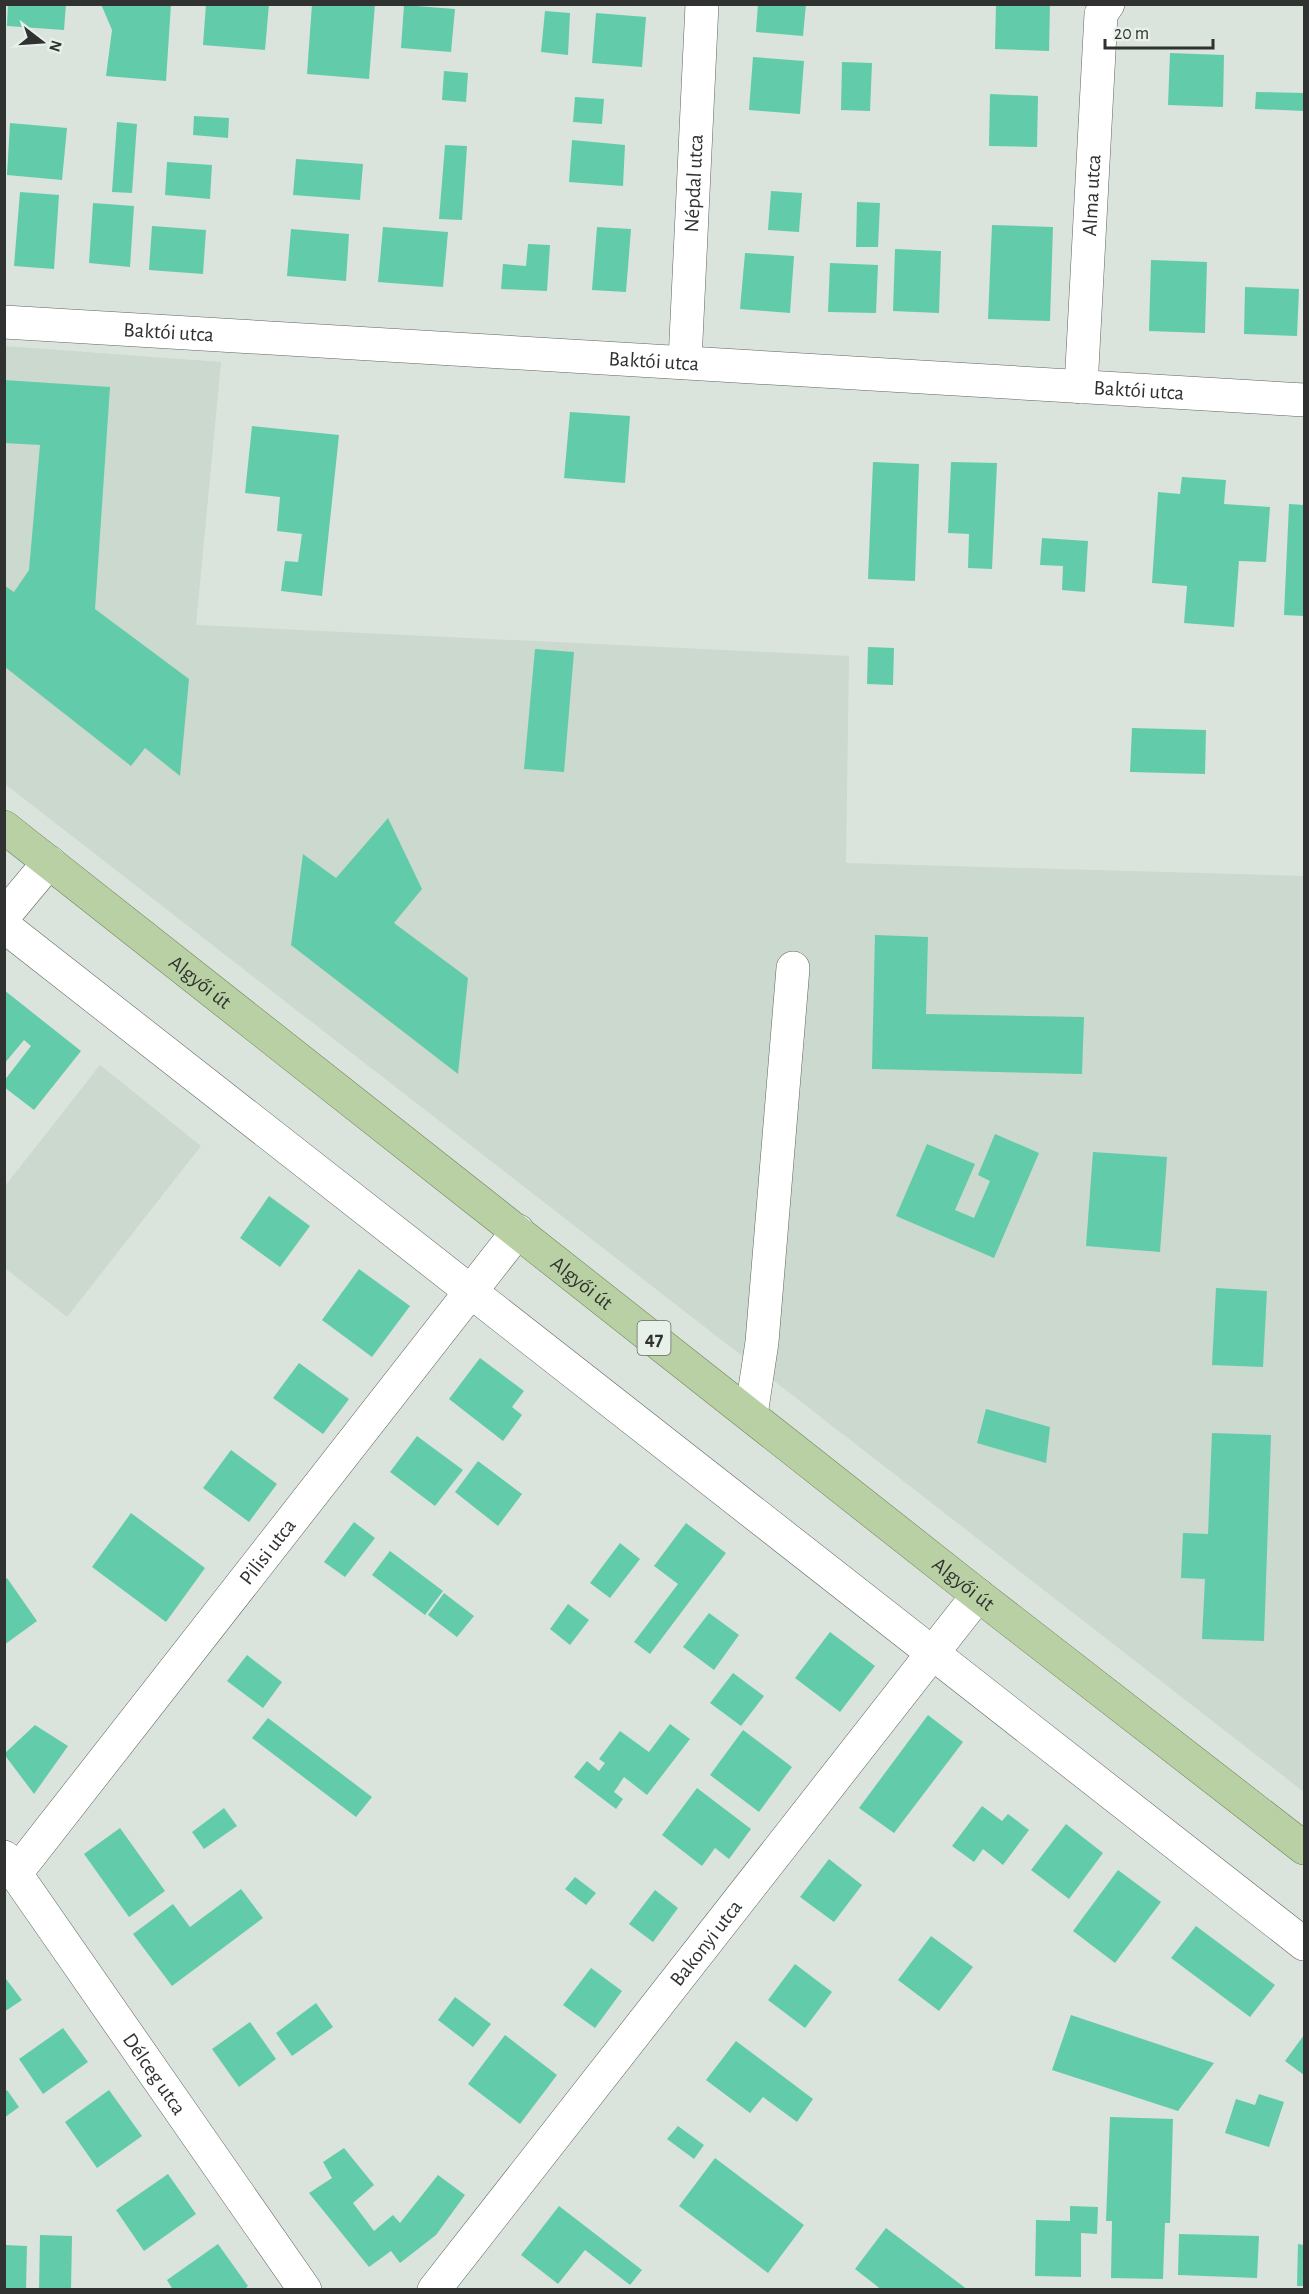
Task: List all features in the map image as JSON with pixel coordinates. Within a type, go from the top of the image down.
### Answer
[{"type":"main road","name":"Algyői út","points":[[4,827],[978,1594],[1305,1848]]},
{"type":"street","name":"Népdal utca","points":[[685,361],[702,4]]},
{"type":"street","name":"Alma utca","points":[[1081,387],[1101,14],[1108,4]]},
{"type":"street","name":"Baktói utca","points":[[4,322],[685,361],[1305,400]]},
{"type":"street","points":[[4,916],[49,862]]},
{"type":"street","points":[[4,926],[470,1293],[1305,1944]]},
{"type":"street","points":[[752,1415],[762,1342],[793,968]]},
{"type":"street","name":"Pilisi utca","points":[[10,1865],[518,1231]]},
{"type":"street","name":"Bakonyi utca","points":[[434,2289],[978,1594]]},
{"type":"street","name":"Délceg utca","points":[[10,1865],[305,2289]]},
{"type":"shaded area","points":[[4,346],[221,362],[196,625],[849,656],[846,863],[1304,876],[1304,1792],[5,784]]},
{"type":"shaded area","points":[[100,1065],[201,1146],[67,1317],[5,1268],[5,1186]]},
{"type":"building","points":[[8,4],[66,4],[64,30],[7,26]]},
{"type":"building","points":[[101,4],[171,4],[166,81],[106,76],[112,30]]},
{"type":"building","points":[[206,4],[269,4],[265,50],[203,45]]},
{"type":"building","points":[[312,4],[375,4],[369,79],[307,74]]},
{"type":"building","points":[[758,4],[806,4],[803,36],[756,32]]},
{"type":"building","points":[[996,4],[1050,4],[1049,51],[995,49]]},
{"type":"building","points":[[404,5],[455,9],[451,52],[401,48]]},
{"type":"building","points":[[545,11],[570,13],[568,55],[541,52]]},
{"type":"building","points":[[596,13],[646,17],[642,67],[592,63]]},
{"type":"building","points":[[1170,53],[1224,55],[1223,107],[1168,105]]},
{"type":"building","points":[[753,57],[804,61],[800,114],[749,110]]},
{"type":"building","points":[[842,62],[872,63],[870,111],[841,110]]},
{"type":"building","points":[[444,71],[468,73],[466,102],[442,100]]},
{"type":"building","points":[[1256,92],[1304,93],[1304,111],[1255,109]]},
{"type":"building","points":[[990,94],[1038,96],[1037,147],[989,146]]},
{"type":"building","points":[[575,97],[604,99],[602,124],[573,122]]},
{"type":"building","points":[[194,116],[229,118],[228,138],[193,135]]},
{"type":"building","points":[[117,122],[137,124],[132,193],[112,192]]},
{"type":"building","points":[[10,123],[67,128],[62,180],[7,175]]},
{"type":"building","points":[[572,140],[625,145],[623,186],[569,182]]},
{"type":"building","points":[[445,145],[467,146],[462,220],[439,219]]},
{"type":"building","points":[[296,159],[363,164],[360,200],[293,195]]},
{"type":"building","points":[[167,162],[212,165],[210,199],[165,195]]},
{"type":"building","points":[[771,191],[802,193],[799,232],[768,230]]},
{"type":"building","points":[[20,192],[59,195],[54,269],[14,266]]},
{"type":"building","points":[[857,202],[880,203],[878,247],[856,247]]},
{"type":"building","points":[[93,203],[134,206],[130,267],[89,263]]},
{"type":"building","points":[[992,225],[1053,227],[1050,321],[988,319]]},
{"type":"building","points":[[152,226],[206,230],[203,274],[149,270]]},
{"type":"building","points":[[383,227],[448,232],[443,287],[378,282]]},
{"type":"building","points":[[597,227],[631,229],[626,292],[592,290]]},
{"type":"building","points":[[291,229],[349,234],[346,281],[287,276]]},
{"type":"building","points":[[528,244],[550,245],[547,291],[501,289],[503,264],[526,266]]},
{"type":"building","points":[[895,249],[941,251],[939,313],[893,311]]},
{"type":"building","points":[[745,253],[794,256],[790,313],[740,309]]},
{"type":"building","points":[[1151,260],[1207,262],[1205,333],[1149,331]]},
{"type":"building","points":[[830,263],[878,265],[876,313],[828,312]]},
{"type":"building","points":[[1245,287],[1299,289],[1297,336],[1244,334]]},
{"type":"building","points":[[4,380],[110,387],[95,609],[189,679],[180,776],[145,748],[131,766],[5,667],[5,586],[14,592],[29,570],[40,445],[4,443]]},
{"type":"building","points":[[570,412],[630,416],[625,483],[564,478]]},
{"type":"building","points":[[252,426],[339,435],[322,596],[281,591],[285,561],[298,562],[302,534],[277,531],[280,497],[245,493]]},
{"type":"building","points":[[873,462],[919,464],[915,581],[868,579]]},
{"type":"building","points":[[951,462],[997,463],[992,569],[968,568],[969,534],[948,533]]},
{"type":"building","points":[[1182,477],[1226,480],[1224,504],[1270,507],[1266,562],[1239,561],[1234,627],[1184,623],[1187,586],[1152,583],[1158,492],[1180,494]]},
{"type":"building","points":[[1289,504],[1304,505],[1304,616],[1284,615]]},
{"type":"building","points":[[1042,538],[1088,541],[1085,592],[1062,590],[1063,566],[1040,565]]},
{"type":"building","points":[[868,647],[894,648],[893,685],[867,684]]},
{"type":"building","points":[[535,649],[574,652],[564,772],[524,769]]},
{"type":"building","points":[[1132,728],[1206,730],[1205,774],[1130,772]]},
{"type":"building","points":[[388,818],[422,889],[394,923],[468,978],[458,1074],[291,945],[303,854],[336,878]]},
{"type":"building","points":[[875,935],[928,937],[926,1014],[1084,1017],[1082,1074],[872,1069]]},
{"type":"building","points":[[4,990],[81,1051],[34,1110],[4,1087],[4,1081],[31,1046],[24,1040],[4,1064]]},
{"type":"building","points":[[995,1134],[1039,1153],[994,1258],[896,1216],[927,1144],[975,1164],[955,1210],[974,1218],[990,1181],[978,1175]]},
{"type":"building","points":[[1093,1152],[1167,1157],[1160,1252],[1086,1246]]},
{"type":"building","points":[[269,1196],[310,1226],[280,1267],[240,1238]]},
{"type":"building","points":[[359,1269],[410,1306],[372,1357],[322,1320]]},
{"type":"building","points":[[1216,1288],[1267,1291],[1263,1367],[1212,1365]]},
{"type":"building","points":[[480,1358],[524,1391],[512,1407],[522,1415],[503,1441],[449,1399]]},
{"type":"building","points":[[299,1363],[349,1399],[323,1434],[273,1398]]},
{"type":"building","points":[[986,1409],[1050,1427],[1046,1463],[977,1443]]},
{"type":"building","points":[[1212,1433],[1271,1435],[1264,1641],[1202,1639],[1205,1579],[1181,1578],[1183,1533],[1208,1534]]},
{"type":"building","points":[[417,1436],[463,1470],[435,1506],[390,1472]]},
{"type":"building","points":[[231,1450],[277,1484],[249,1522],[203,1488]]},
{"type":"building","points":[[478,1461],[522,1494],[498,1526],[455,1492]]},
{"type":"building","points":[[131,1513],[205,1568],[166,1622],[92,1567]]},
{"type":"building","points":[[354,1522],[375,1538],[345,1577],[324,1562]]},
{"type":"building","points":[[686,1523],[726,1553],[650,1654],[634,1642],[678,1584],[654,1566]]},
{"type":"building","points":[[620,1543],[640,1559],[610,1598],[590,1583]]},
{"type":"building","points":[[390,1551],[443,1591],[425,1615],[372,1575]]},
{"type":"building","points":[[7,1578],[37,1621],[4,1645],[4,1580]]},
{"type":"building","points":[[444,1593],[474,1616],[457,1637],[428,1615]]},
{"type":"building","points":[[568,1604],[589,1620],[570,1645],[550,1629]]},
{"type":"building","points":[[709,1613],[739,1635],[714,1670],[683,1647]]},
{"type":"building","points":[[830,1632],[875,1666],[840,1712],[795,1678]]},
{"type":"building","points":[[247,1655],[282,1682],[263,1708],[227,1681]]},
{"type":"building","points":[[733,1673],[764,1696],[741,1726],[710,1703]]},
{"type":"building","points":[[928,1715],[963,1742],[894,1833],[859,1808]]},
{"type":"building","points":[[268,1718],[372,1797],[356,1817],[252,1738]]},
{"type":"building","points":[[670,1724],[690,1739],[647,1795],[624,1777],[614,1792],[623,1799],[616,1809],[574,1777],[587,1761],[599,1771],[605,1763],[599,1759],[620,1731],[649,1752]]},
{"type":"building","points":[[35,1725],[68,1746],[34,1794],[4,1754]]},
{"type":"building","points":[[743,1730],[792,1767],[759,1812],[710,1775]]},
{"type":"building","points":[[697,1788],[751,1829],[729,1859],[715,1848],[702,1866],[662,1835]]},
{"type":"building","points":[[982,1806],[1002,1821],[1008,1814],[1029,1830],[1003,1865],[983,1849],[974,1862],[952,1846]]},
{"type":"building","points":[[224,1808],[237,1826],[204,1849],[192,1832]]},
{"type":"building","points":[[1066,1824],[1103,1853],[1069,1899],[1031,1870]]},
{"type":"building","points":[[120,1828],[165,1891],[129,1917],[84,1854]]},
{"type":"building","points":[[829,1859],[862,1885],[834,1922],[800,1897]]},
{"type":"building","points":[[1118,1870],[1161,1902],[1115,1963],[1073,1931]]},
{"type":"building","points":[[575,1877],[596,1893],[586,1905],[565,1889]]},
{"type":"building","points":[[241,1889],[263,1918],[172,1986],[133,1934],[173,1904],[190,1927]]},
{"type":"building","points":[[655,1890],[678,1908],[653,1942],[629,1924]]},
{"type":"building","points":[[1196,1926],[1275,1985],[1250,2017],[1171,1958]]},
{"type":"building","points":[[931,1936],[973,1967],[939,2011],[898,1980]]},
{"type":"building","points":[[795,1964],[832,1992],[805,2028],[768,2000]]},
{"type":"building","points":[[591,1968],[622,1991],[595,2028],[563,2005]]},
{"type":"building","points":[[6,1979],[22,2000],[4,2012],[4,1980]]},
{"type":"building","points":[[455,1997],[491,2024],[473,2047],[438,2020]]},
{"type":"building","points":[[316,2003],[333,2027],[292,2056],[276,2033]]},
{"type":"building","points":[[1071,2015],[1214,2063],[1178,2111],[1052,2070]]},
{"type":"building","points":[[250,2022],[276,2059],[239,2087],[212,2049]]},
{"type":"building","points":[[63,2028],[88,2062],[43,2094],[19,2059]]},
{"type":"building","points":[[505,2035],[557,2075],[520,2124],[468,2084]]},
{"type":"building","points":[[1304,2035],[1304,2075],[1285,2061]]},
{"type":"building","points":[[736,2041],[813,2099],[797,2122],[763,2097],[750,2113],[706,2080]]},
{"type":"building","points":[[7,2090],[19,2107],[4,2118],[4,2092]]},
{"type":"building","points":[[109,2090],[142,2136],[97,2168],[65,2122]]},
{"type":"building","points":[[1259,2094],[1284,2102],[1269,2147],[1225,2133],[1236,2099],[1255,2105]]},
{"type":"building","points":[[1110,2117],[1173,2119],[1170,2223],[1165,2223],[1163,2279],[1111,2278],[1112,2221],[1106,2221]]},
{"type":"building","points":[[678,2126],[704,2145],[694,2159],[667,2139]]},
{"type":"building","points":[[344,2148],[374,2185],[353,2203],[374,2231],[393,2215],[400,2223],[438,2175],[465,2195],[436,2235],[400,2263],[391,2251],[369,2267],[309,2193],[332,2178],[323,2162]]},
{"type":"building","points":[[715,2158],[804,2225],[768,2273],[679,2206]]},
{"type":"building","points":[[168,2174],[196,2214],[144,2251],[116,2210]]},
{"type":"building","points":[[559,2206],[642,2270],[630,2285],[585,2250],[558,2284],[521,2255]]},
{"type":"building","points":[[1070,2206],[1098,2207],[1097,2234],[1081,2233],[1081,2277],[1035,2276],[1036,2220],[1070,2221]]},
{"type":"building","points":[[886,2228],[968,2290],[882,2290],[855,2269]]},
{"type":"building","points":[[1179,2234],[1259,2236],[1257,2278],[1178,2275]]},
{"type":"building","points":[[40,2235],[72,2236],[71,2290],[39,2290]]},
{"type":"building","points":[[218,2244],[248,2286],[244,2290],[173,2290],[167,2280]]},
{"type":"building","points":[[1298,2244],[1304,2245],[1304,2286],[1297,2286]]},
{"type":"building","points":[[4,2245],[27,2246],[26,2290],[4,2290]]}]
